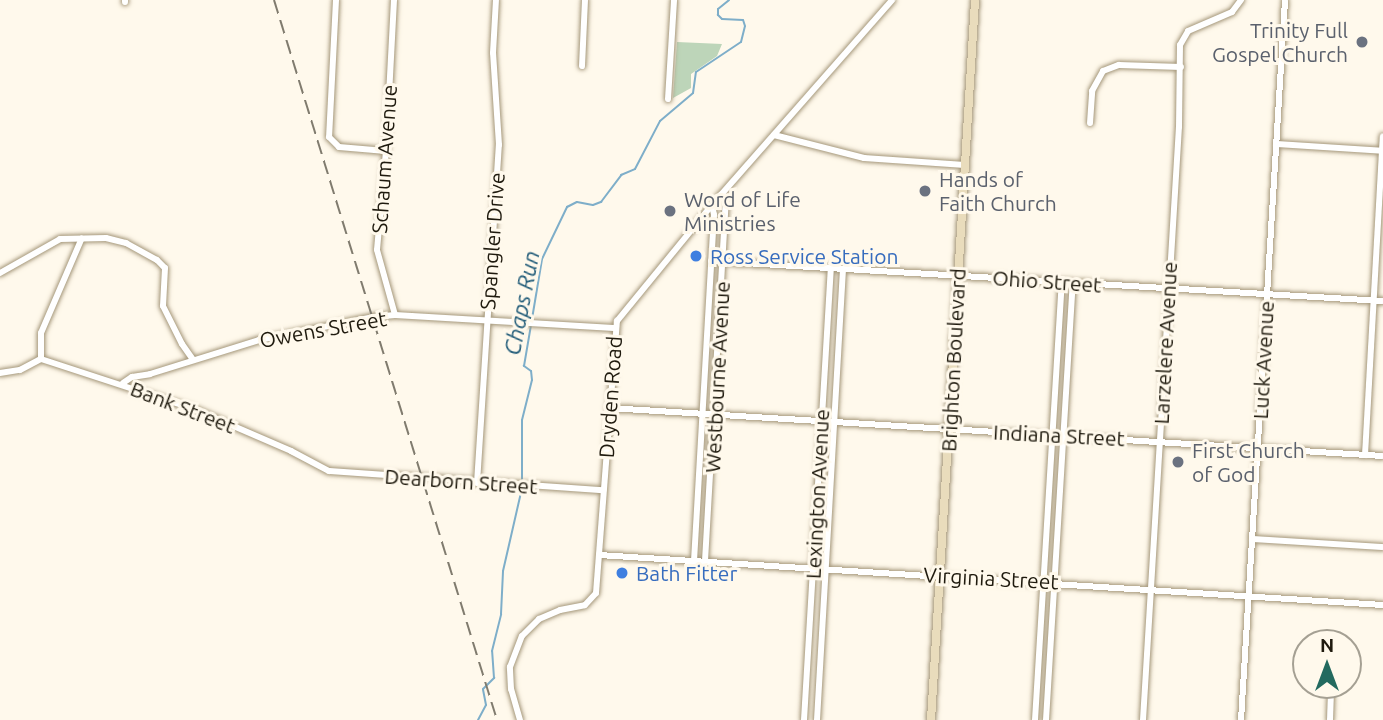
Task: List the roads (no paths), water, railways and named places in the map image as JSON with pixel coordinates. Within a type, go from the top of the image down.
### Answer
[{"type":"street","points":[[336,0],[330,137],[339,147],[386,151]]},
{"type":"street","name":"Schaum Avenue","points":[[394,0],[386,151],[377,250],[395,315]]},
{"type":"street","name":"Spangler Drive","points":[[477,483],[499,145],[493,53],[496,0]]},
{"type":"street","points":[[582,66],[585,0]]},
{"type":"street","points":[[668,99],[674,0]]},
{"type":"street","name":"Dryden Road","points":[[520,720],[509,680],[517,643],[539,619],[591,601],[596,593],[614,328],[622,312],[892,0]]},
{"type":"street","name":"Brighton Boulevard","points":[[931,720],[975,0]]},
{"type":"street","name":"Larzelere Avenue","points":[[1143,720],[1169,288],[1180,45],[1188,31],[1233,12],[1241,0]]},
{"type":"street","name":"Luck Avenue","points":[[1241,720],[1285,0]]},
{"type":"street","points":[[1090,123],[1092,91],[1103,71],[1119,65],[1181,67]]},
{"type":"street","points":[[774,135],[864,158],[965,165]]},
{"type":"street","points":[[1365,455],[1383,137]]},
{"type":"street","points":[[1276,144],[1382,151]]},
{"type":"street","name":"Westbourne Avenue","points":[[705,561],[724,262],[726,202],[721,195]]},
{"type":"street","name":"Westbourne Avenue","points":[[694,561],[712,205]]},
{"type":"street","points":[[0,373],[20,370],[41,359],[41,332],[82,238]]},
{"type":"street","points":[[0,273],[60,239],[106,238],[126,243],[157,260],[166,272],[163,306],[193,360]]},
{"type":"street","name":"Ohio Street","points":[[711,261],[1383,301]]},
{"type":"street","name":"Lexington Avenue","points":[[804,720],[831,268]]},
{"type":"street","name":"Lexington Avenue","points":[[817,720],[844,269]]},
{"type":"street","points":[[1035,720],[1062,282]]},
{"type":"street","points":[[1046,720],[1073,283]]},
{"type":"street","name":"Owens Street","points":[[123,383],[132,377],[284,334],[351,320],[395,315],[614,328]]},
{"type":"street","name":"Bank Street","points":[[41,359],[123,383],[281,446],[319,467]]},
{"type":"street","name":"Indiana Street","points":[[609,408],[1383,456]]},
{"type":"street","name":"Dearborn Street","points":[[319,467],[329,471],[477,483],[603,490]]},
{"type":"street","points":[[1252,539],[1383,547]]},
{"type":"street","name":"Virginia Street","points":[[599,555],[1043,581],[1383,605]]},
{"type":"street","points":[[1329,720],[1330,699]]},
{"type":"waterway","name":"Chaps Run","points":[[532,319],[542,259],[567,207],[577,202],[593,205],[601,202],[621,175],[635,169],[660,121],[693,93],[696,72],[741,42],[745,26],[743,20],[722,19],[718,15],[718,9],[729,0]]},
{"type":"waterway","name":"Chaps Run","points":[[522,482],[522,420],[532,380],[531,371],[524,366],[531,325]]},
{"type":"waterway","name":"Chaps Run","points":[[478,720],[486,705],[483,689],[494,678],[492,651],[501,614],[503,571],[522,488]]},
{"type":"railway","points":[[274,0],[497,720]]},
{"type":"place","name":"Trinity Full Gospel Church","points":[[1362,42]]},
{"type":"place","name":"Hands of Faith Church","points":[[925,191]]},
{"type":"place","name":"Word of Life Ministries","points":[[670,211]]},
{"type":"place","name":"Ross Service Station","points":[[696,256]]},
{"type":"place","name":"First Church of God","points":[[1178,462]]},
{"type":"place","name":"Bath Fitter","points":[[622,573]]}]
